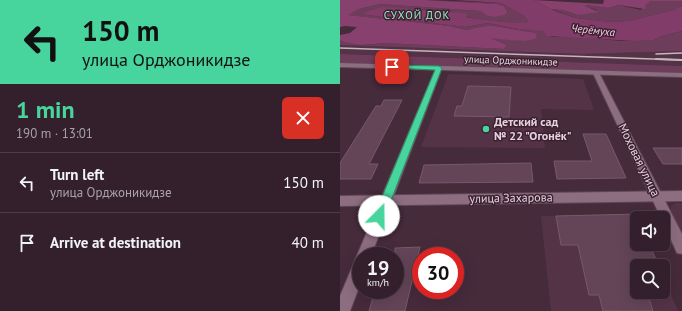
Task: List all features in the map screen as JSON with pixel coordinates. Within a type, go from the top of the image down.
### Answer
[{"type":"street","name":"улица Орджоникидзе","points":[[340,65],[682,76]]},
{"type":"street","points":[[368,247],[439,68]]},
{"type":"street","name":"Моховая улица","points":[[596,73],[682,248]]},
{"type":"street","name":"улица Захарова","points":[[340,201],[682,196]]},
{"type":"street","points":[[342,311],[352,286]]},
{"type":"shaded area","points":[[340,0],[425,0],[497,4],[504,6],[507,12],[506,14],[492,17],[480,11],[380,4],[359,9],[348,15],[450,26],[466,30],[495,26],[537,34],[535,39],[523,41],[491,38],[507,45],[504,49],[384,43],[368,45],[356,44],[340,40],[340,35],[350,33],[357,27],[340,27]]},
{"type":"shaded area","points":[[425,0],[501,3],[524,16],[528,21],[526,23],[489,21],[444,10],[406,11],[367,15],[465,27],[488,23],[518,29],[539,30],[552,37],[569,36],[621,41],[654,40],[662,36],[682,31],[682,51],[581,54],[340,45],[340,40],[368,45],[384,43],[504,49],[507,45],[489,37],[523,41],[530,32],[495,26],[466,30],[450,26],[347,15],[359,9],[380,4],[480,11],[484,14],[506,10],[504,6],[497,4]]},
{"type":"shaded area","points":[[533,0],[603,4],[604,0],[682,1],[649,1],[649,3],[646,4],[645,9],[619,5],[608,8],[586,5],[585,6],[599,12],[578,15],[563,10],[551,9]]},
{"type":"shaded area","points":[[649,1],[682,1],[682,6],[675,10],[628,21],[609,22],[576,18],[551,9],[563,10],[578,15],[597,10],[584,6],[586,5],[608,8],[619,5],[641,10]]},
{"type":"shaded area","points":[[340,45],[581,54],[682,51],[682,66],[340,54]]},
{"type":"shaded area","points":[[340,54],[682,66],[682,74],[340,63]]},
{"type":"shaded area","name":"Детский сад № 22 \"Огонёк\"","points":[[448,75],[583,79],[594,110],[541,109],[545,148],[421,147]]},
{"type":"shaded area","points":[[676,203],[682,203],[682,234],[671,212],[671,206]]},
{"type":"shaded area","points":[[630,214],[630,251],[652,251],[656,259],[630,259],[630,299],[670,299],[670,292],[678,311],[551,311],[541,216]]},
{"type":"water","name":"Черёмуха","points":[[456,0],[533,0],[555,11],[576,18],[609,22],[628,21],[674,10],[682,6],[682,31],[662,36],[654,40],[635,41],[547,36],[543,31],[518,29],[488,23],[465,27],[367,15],[365,12],[383,7],[465,13],[467,15],[466,17],[504,22],[526,23],[528,21],[524,16],[501,3]]},
{"type":"building","points":[[468,86],[511,87],[509,117],[454,116],[457,106],[462,106]]},
{"type":"building","points":[[384,100],[402,100],[369,164],[378,164],[371,179],[340,179],[340,163],[376,106],[381,106]]},
{"type":"building","points":[[583,134],[606,134],[626,178],[557,179],[554,161],[592,161]]},
{"type":"building","points":[[653,148],[682,148],[682,164],[663,164]]},
{"type":"building","points":[[531,163],[533,182],[419,183],[424,165]]},
{"type":"building","points":[[630,214],[630,251],[652,251],[656,259],[630,259],[630,299],[649,299],[653,311],[603,311],[599,295],[589,295],[578,245],[561,245],[556,216]]},
{"type":"building","points":[[412,247],[412,281],[405,311],[369,311],[372,299],[404,299],[404,248]]},
{"type":"railway","points":[[340,48],[682,60],[656,59]]},
{"type":"railway","points":[[656,54],[682,53]]},
{"type":"place","name":"Детский сад № 22 \"Огонёк\"","points":[[486,129]]},
{"type":"district","name":"СУХОЙ ДОК","points":[[417,15]]},
{"type":"route","points":[[379,216],[439,68],[392,67]]}]
